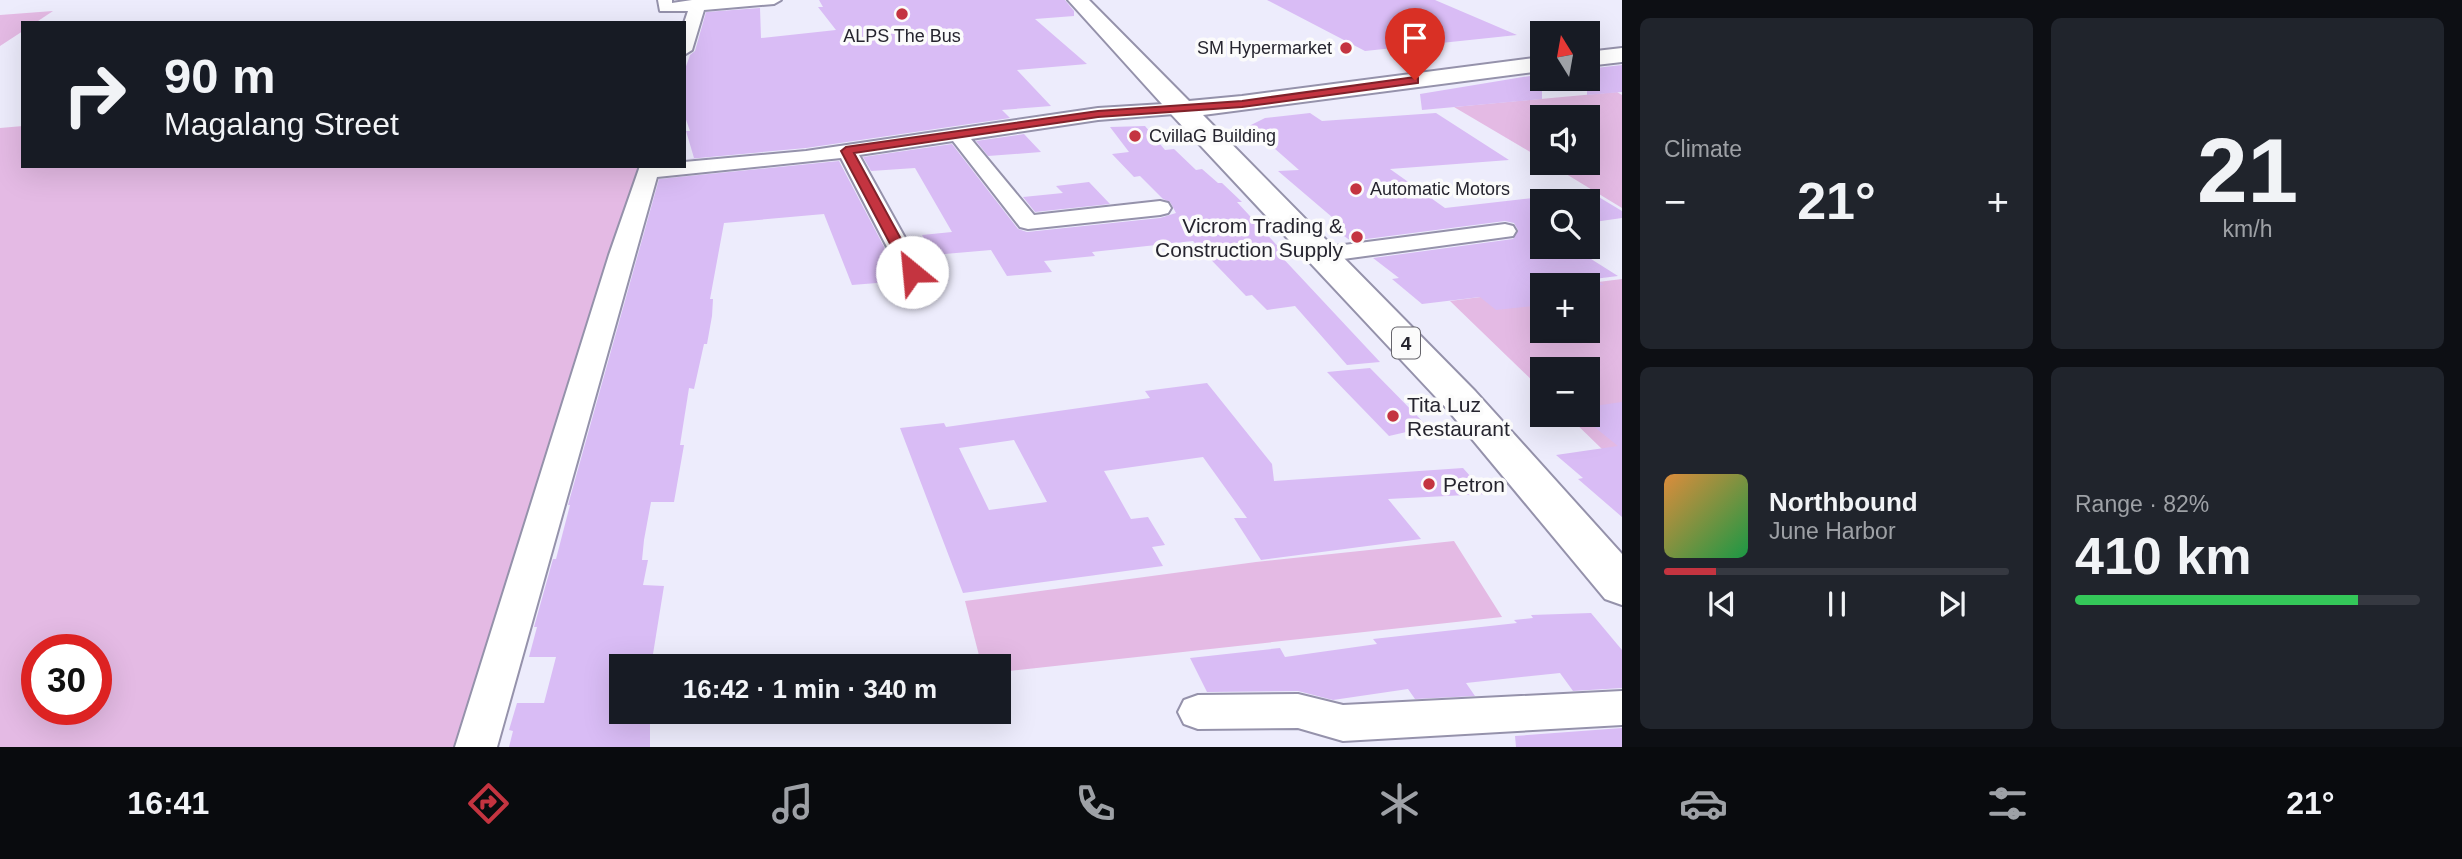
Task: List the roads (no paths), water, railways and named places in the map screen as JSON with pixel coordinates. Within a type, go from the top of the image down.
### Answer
[{"type":"main road","name":"4","points":[[1078,0],[1461,400],[1622,586]]},
{"type":"main road","points":[[1600,58],[1622,55]]},
{"type":"main road","points":[[1180,109],[1242,104],[1530,66]]},
{"type":"street","points":[[665,4],[774,0]]},
{"type":"street","points":[[686,43],[698,3]]},
{"type":"street","points":[[686,167],[737,165],[846,151],[1098,114],[1180,109]]},
{"type":"street","points":[[957,134],[1028,222],[1160,208]]},
{"type":"street","points":[[846,151],[912,272]]},
{"type":"street","points":[[476,747],[621,254],[650,169],[672,168]]},
{"type":"street","points":[[1321,255],[1505,231]]},
{"type":"street","points":[[1198,712],[1298,711],[1343,723],[1622,708]]},
{"type":"place","name":"ALPS The Bus","points":[[902,14]]},
{"type":"place","name":"SM Hypermarket","points":[[1346,48]]},
{"type":"place","name":"CvillaG Building","points":[[1135,136]]},
{"type":"place","name":"Automatic Motors","points":[[1356,189]]},
{"type":"place","name":"Vicrom Trading & Construction Supply","points":[[1357,237]]},
{"type":"place","name":"Tita Luz Restaurant","points":[[1393,416]]},
{"type":"place","name":"Petron","points":[[1429,484]]}]
